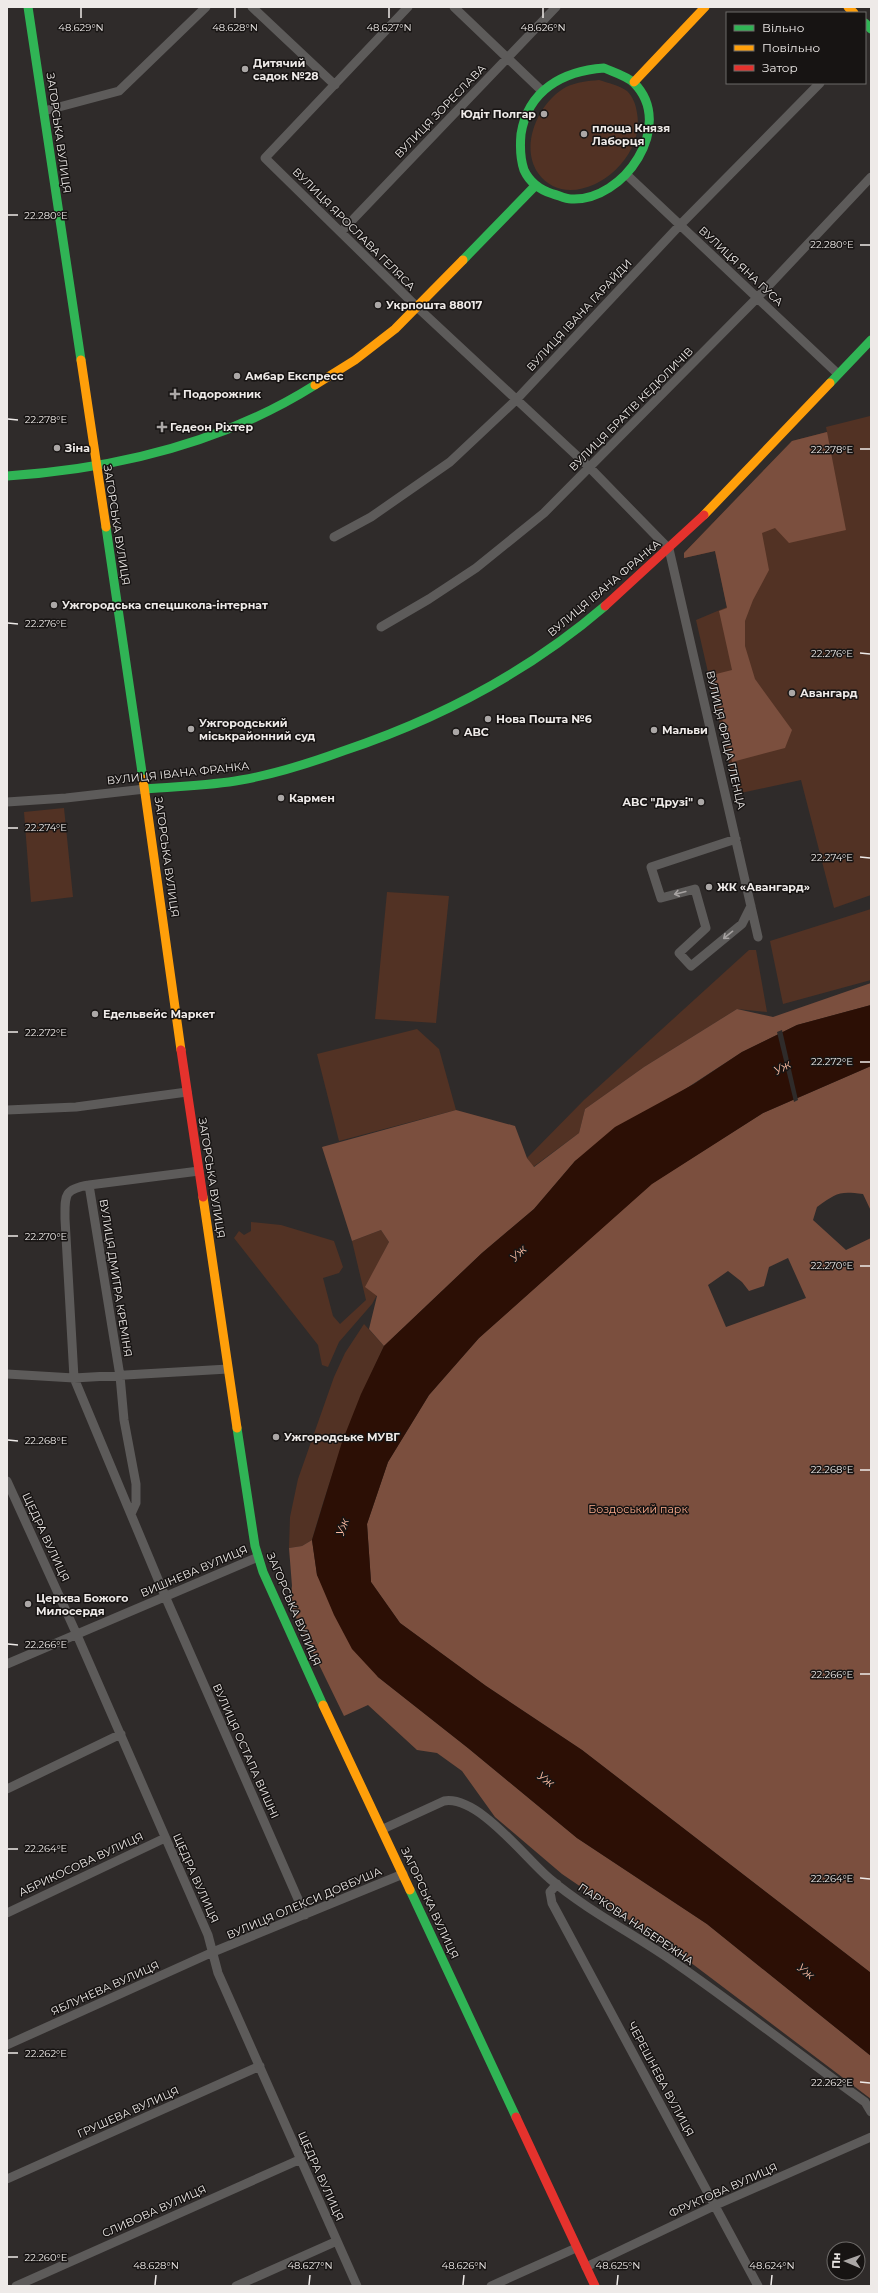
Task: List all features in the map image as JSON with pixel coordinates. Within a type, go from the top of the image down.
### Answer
[{"type":"street","name":"ЗАГОРСЬКА ВУЛИЦЯ","points":[[28,7],[145,788],[187,1092],[252,1535],[258,1557],[311,1680],[404,1874],[576,2248],[595,2286]]},
{"type":"street","points":[[44,111],[119,91],[206,7]]},
{"type":"street","points":[[252,7],[335,85],[408,7]]},
{"type":"street","points":[[454,7],[542,91]]},
{"type":"street","name":"ВУЛИЦЯ ЗОРЕСЛАВА","points":[[341,232],[556,7]]},
{"type":"street","points":[[634,82],[705,7]]},
{"type":"street","points":[[588,69],[616,71],[625,75],[634,82],[643,91],[650,119],[648,138],[639,158],[627,175],[599,193],[575,199],[547,193],[535,186],[525,171],[521,160],[520,146],[522,127],[534,101],[542,91],[560,79],[588,69]]},
{"type":"street","name":"ВУЛИЦЯ ІВАНА ГАРАЙДИ","points":[[334,537],[371,517],[450,462],[516,400],[680,225],[819,84]]},
{"type":"street","name":"ВУЛИЦЯ ЯРОСЛАВА ГЕЛЯСА","points":[[335,85],[265,158],[417,307],[590,468],[669,549]]},
{"type":"street","name":"ВУЛИЦЯ ЯНА ГУСА","points":[[627,175],[838,374]]},
{"type":"street","name":"ВУЛИЦЯ БРАТІВ КЕДЮЛИЧІВ","points":[[381,627],[446,588],[486,560],[544,513],[757,298],[871,177]]},
{"type":"street","points":[[7,476],[56,473],[96,467],[177,446],[225,429],[281,404],[332,377],[397,328],[535,186]]},
{"type":"street","name":"ВУЛИЦЯ ІВАНА ФРАНКА","points":[[7,802],[66,798],[145,788],[210,784],[267,774],[342,752],[436,715],[486,690],[553,648],[594,615],[669,549],[871,340]]},
{"type":"street","name":"ВУЛИЦЯ ФРІЦА ГЛЕНЦА","points":[[669,549],[758,937]]},
{"type":"street","points":[[736,839],[650,867],[660,898],[695,889],[706,928],[679,954],[690,966],[742,924],[751,906]]},
{"type":"street","points":[[7,1110],[76,1107],[187,1092]]},
{"type":"street","name":"ВУЛИЦЯ ДМИТРА КРЕМІНЯ","points":[[131,1514],[74,1378],[65,1198],[68,1191],[74,1187],[199,1171]]},
{"type":"street","name":"ВУЛИЦЯ ДМИТРА КРЕМІНЯ","points":[[89,1185],[120,1376],[124,1420],[136,1484],[136,1503],[131,1514]]},
{"type":"street","points":[[7,1374],[74,1378],[228,1369]]},
{"type":"street","name":"ЩЕДРА ВУЛИЦЯ","points":[[7,1481],[78,1635],[208,1936],[218,1973],[357,2286]]},
{"type":"street","name":"ВУЛИЦЯ ОСТАПА ВИШНІ","points":[[131,1514],[165,1596],[305,1915]]},
{"type":"street","name":"ВИШНЕВА ВУЛИЦЯ","points":[[7,1664],[258,1557]]},
{"type":"street","points":[[7,1789],[121,1734]]},
{"type":"street","name":"ПАРКОВА НАБЕРЕЖНА","points":[[382,1829],[444,1801],[462,1801],[486,1818],[557,1884],[674,1962],[865,2102],[871,2112]]},
{"type":"street","name":"АБРИКОСОВА ВУЛИЦЯ","points":[[7,1913],[165,1838]]},
{"type":"street","name":"ВУЛИЦЯ ОЛЕКСИ ДОВБУША","points":[[212,1952],[404,1874]]},
{"type":"street","name":"ЧЕРЕШНЕВА ВУЛИЦЯ","points":[[557,1884],[550,1892],[552,1903],[716,2205],[758,2286]]},
{"type":"street","name":"ЯБЛУНЕВА ВУЛИЦЯ","points":[[7,2045],[212,1952]]},
{"type":"street","name":"ГРУШЕВА ВУЛИЦЯ","points":[[7,2179],[260,2066]]},
{"type":"street","name":"ФРУКТОВА ВУЛИЦЯ","points":[[586,2267],[716,2205],[871,2137]]},
{"type":"street","name":"СЛИВОВА ВУЛИЦЯ","points":[[16,2286],[301,2159]]},
{"type":"street","points":[[236,2286],[337,2241]]},
{"type":"street","points":[[491,2286],[576,2248]]},
{"type":"shaded area","points":[[599,80],[624,89],[629,93],[634,101],[637,113],[637,132],[630,151],[619,167],[603,179],[586,188],[568,190],[552,185],[538,173],[533,162],[531,150],[531,137],[540,113],[556,94],[566,87],[587,81]]},
{"type":"shaded area","name":"Авангард","points":[[870,416],[871,895],[834,908],[801,780],[736,794],[696,620],[727,607],[715,551],[684,558],[684,553],[792,441],[827,432],[826,427]]},
{"type":"shaded area","points":[[64,808],[73,897],[31,902],[24,812]]},
{"type":"shaded area","points":[[387,892],[449,896],[436,1023],[375,1019]]},
{"type":"shaded area","points":[[871,909],[871,980],[783,1004],[770,941]]},
{"type":"shaded area","points":[[749,950],[756,950],[767,1012],[737,1009],[644,1067],[585,1109],[579,1133],[533,1167],[527,1158],[584,1100]]},
{"type":"shaded area","points":[[417,1029],[439,1049],[456,1110],[339,1141],[317,1054]]},
{"type":"shaded area","points":[[251,1222],[281,1225],[334,1241],[343,1267],[339,1273],[323,1278],[333,1316],[340,1324],[366,1300],[352,1241],[381,1230],[389,1242],[366,1287],[377,1295],[372,1304],[339,1342],[328,1367],[322,1365],[318,1345],[234,1238],[239,1231],[244,1235],[251,1231]]},
{"type":"shaded area","points":[[364,1324],[384,1346],[344,1442],[312,1540],[302,1546],[289,1548],[290,1517],[298,1479],[334,1377],[345,1353]]},
{"type":"green space","points":[[827,432],[846,530],[789,543],[775,528],[762,533],[769,570],[753,600],[745,621],[745,646],[755,679],[792,730],[785,748],[732,762],[712,675],[732,670],[719,611],[727,608],[715,551],[684,558],[684,553],[792,441]]},
{"type":"green space","points":[[871,983],[871,1005],[797,1025],[742,1052],[575,1161],[534,1209],[482,1253],[384,1346],[369,1329],[377,1296],[365,1287],[389,1242],[381,1230],[352,1241],[322,1147],[456,1110],[515,1126],[527,1158],[534,1167],[579,1133],[585,1109],[644,1067],[737,1009],[773,1017]]},
{"type":"green space","name":"Боздоський парк","points":[[871,1066],[871,1211],[863,1194],[843,1193],[834,1196],[817,1207],[813,1220],[846,1250],[871,1238],[871,1973],[582,1750],[486,1686],[400,1623],[371,1582],[367,1524],[388,1462],[429,1395],[479,1338],[651,1184],[763,1113]],"holes":[[[788,1258],[806,1298],[726,1327],[708,1285],[728,1271],[742,1282],[749,1291],[764,1286],[769,1267]]]},
{"type":"green space","points":[[312,1540],[317,1575],[378,1677],[468,1748],[577,1838],[707,1924],[871,2056],[871,2099],[682,1956],[562,1874],[495,1817],[462,1771],[437,1753],[417,1750],[368,1705],[344,1716],[289,1603],[292,1586],[289,1548],[302,1546]]},
{"type":"water","name":"Уж","points":[[871,1005],[871,1066],[763,1113],[652,1184],[479,1338],[429,1395],[388,1462],[367,1524],[371,1582],[400,1623],[486,1686],[582,1750],[871,1973],[871,2056],[707,1924],[577,1838],[468,1748],[378,1677],[352,1649],[334,1615],[317,1575],[312,1540],[342,1442],[361,1394],[384,1346],[482,1253],[534,1209],[575,1161],[615,1127],[694,1084],[742,1052],[797,1025]]},
{"type":"pier","points":[[782,1030],[798,1100],[794,1102],[777,1032]]},
{"type":"traffic: fast","points":[[28,7],[81,360]]},
{"type":"traffic: fast","points":[[866,24],[871,29]]},
{"type":"traffic: fast","points":[[604,68],[624,76],[634,83],[646,100],[649,119],[646,139],[638,158],[625,175],[609,188],[591,197],[569,199],[544,190],[529,179],[524,170],[522,161],[520,147],[521,134],[525,119],[531,106],[550,86],[562,79],[575,73],[604,68]]},
{"type":"traffic: fast","points":[[463,260],[535,186]]},
{"type":"traffic: fast","points":[[830,383],[871,340]]},
{"type":"traffic: fast","points":[[7,476],[87,467],[167,450],[243,423],[280,405],[315,385]]},
{"type":"traffic: fast","points":[[106,527],[143,779]]},
{"type":"traffic: fast","points":[[145,789],[217,784],[254,778],[305,764],[379,738],[448,708],[514,672],[576,630],[605,606]]},
{"type":"traffic: fast","points":[[237,1428],[255,1546],[263,1572],[323,1705]]},
{"type":"traffic: fast","points":[[410,1890],[516,2117]]},
{"type":"traffic: slow","points":[[634,82],[705,7]]},
{"type":"traffic: slow","points":[[848,7],[853,12]]},
{"type":"traffic: slow","points":[[315,385],[355,360],[395,329],[463,260]]},
{"type":"traffic: slow","points":[[81,360],[106,527]]},
{"type":"traffic: slow","points":[[704,515],[830,383]]},
{"type":"traffic: slow","points":[[143,779],[181,1050]]},
{"type":"traffic: slow","points":[[203,1197],[237,1428]]},
{"type":"traffic: slow","points":[[323,1705],[410,1890]]},
{"type":"traffic: jam","points":[[605,606],[704,515]]},
{"type":"traffic: jam","points":[[181,1050],[203,1197]]},
{"type":"traffic: jam","points":[[516,2117],[595,2286]]},
{"type":"place","name":"Дитячий садок №28","points":[[245,69]]},
{"type":"place","name":"Юдіт Полгар","points":[[544,114]]},
{"type":"place","name":"площа Князя Лаборця","points":[[584,134]]},
{"type":"place","name":"Укрпошта 88017","points":[[378,305]]},
{"type":"place","name":"Амбар Експресс","points":[[237,376]]},
{"type":"place","name":"Подорожник","points":[[175,394]]},
{"type":"place","name":"Гедеон Ріхтер","points":[[162,427]]},
{"type":"place","name":"Зіна","points":[[57,448]]},
{"type":"place","name":"Ужгородська спецшкола-інтернат","points":[[54,605]]},
{"type":"place","name":"Авангард","points":[[792,693]]},
{"type":"place","name":"Нова Пошта №6","points":[[488,719]]},
{"type":"place","name":"Ужгородський міськрайонний суд","points":[[191,729]]},
{"type":"place","name":"Мальви","points":[[654,730]]},
{"type":"place","name":"ABC","points":[[456,732]]},
{"type":"place","name":"Кармен","points":[[281,798]]},
{"type":"place","name":"ABC \"Друзі\"","points":[[701,802]]},
{"type":"place","name":"ЖК «Авангард»","points":[[709,887]]},
{"type":"place","name":"Едельвейс Маркет","points":[[95,1014]]},
{"type":"place","name":"Ужгородське МУВГ","points":[[276,1437]]},
{"type":"place","name":"Церква Божого Милосердя","points":[[28,1604]]}]
